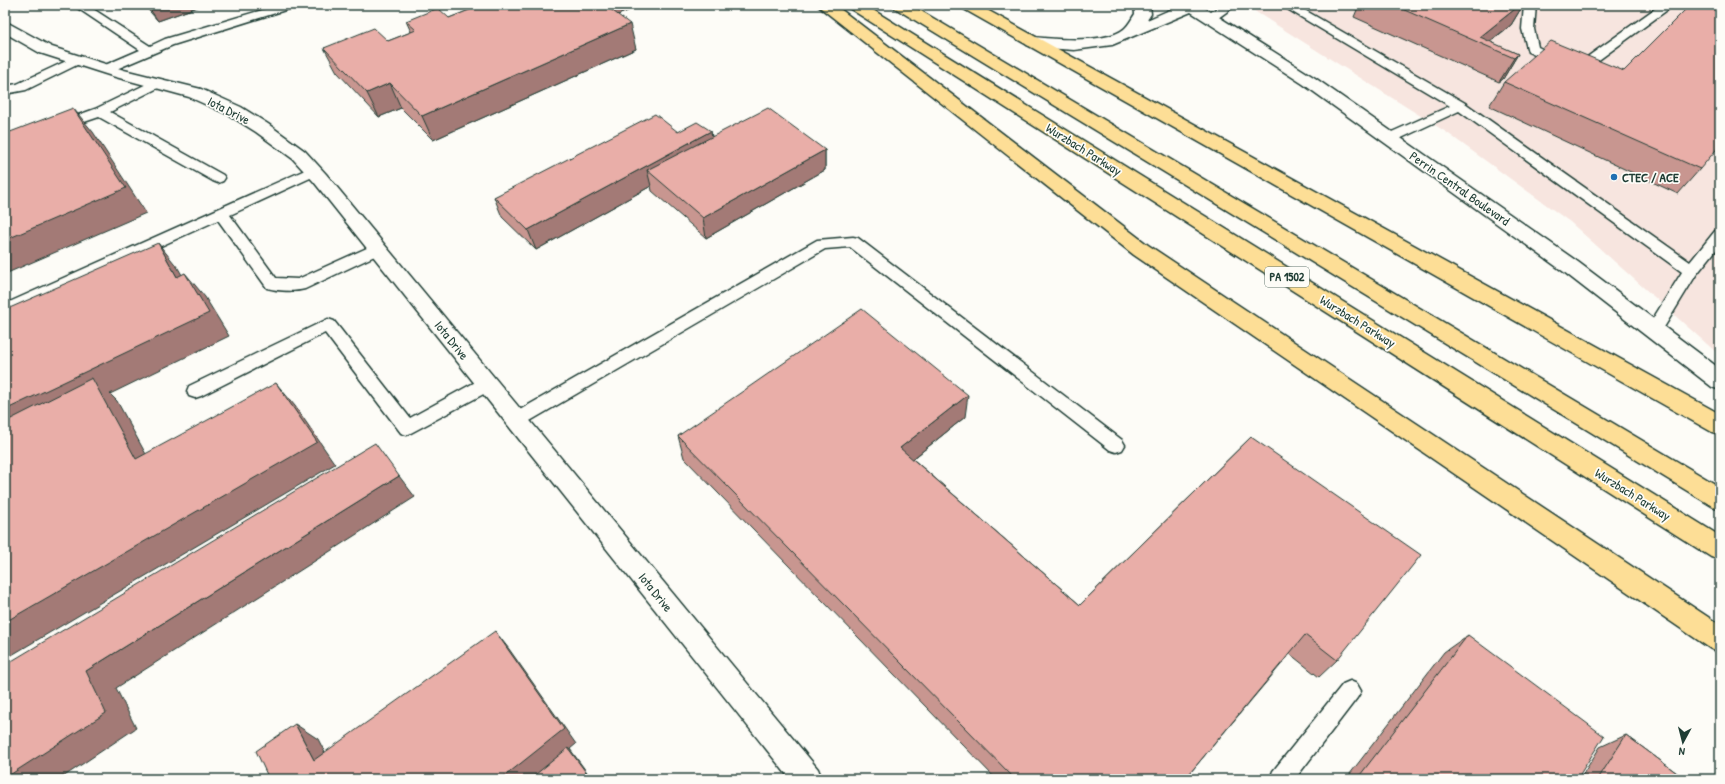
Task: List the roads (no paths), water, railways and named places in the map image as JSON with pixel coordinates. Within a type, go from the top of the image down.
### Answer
[{"type":"highway","points":[[825,5],[1141,250],[1720,640]]},
{"type":"highway","name":"Wurzbach Parkway","points":[[854,5],[1720,548]]},
{"type":"highway","name":"PA 1502","points":[[900,5],[1720,499]]},
{"type":"highway","points":[[967,5],[1720,425]]},
{"type":"street","points":[[1130,32],[1143,14],[1142,5]]},
{"type":"street","name":"Perrin Central Boulevard","points":[[1033,42],[1074,45],[1112,40],[1191,6],[1309,81],[1390,138],[1571,267],[1720,381]]},
{"type":"street","name":"Iota Drive","points":[[5,27],[46,50],[107,69],[195,93],[235,111],[262,128],[299,155],[378,248],[808,779]]},
{"type":"lane","points":[[79,5],[150,51]]},
{"type":"lane","points":[[107,69],[169,42],[291,5]]},
{"type":"lane","points":[[1210,18],[1230,5]]},
{"type":"lane","points":[[1288,5],[1460,106],[1691,271]]},
{"type":"lane","points":[[1530,5],[1528,30],[1532,49],[1577,70],[1668,5]]},
{"type":"lane","points":[[5,90],[21,87],[77,60]]},
{"type":"lane","points":[[49,131],[100,112],[157,83]]},
{"type":"lane","points":[[1390,138],[1460,106]]},
{"type":"lane","points":[[100,112],[218,178]]},
{"type":"lane","points":[[5,311],[314,171]]},
{"type":"lane","points":[[221,213],[272,284],[300,285],[378,248]]},
{"type":"lane","points":[[1654,330],[1691,271],[1720,235]]},
{"type":"lane","points":[[517,420],[822,244],[853,242],[1116,445]]},
{"type":"lane","points":[[195,391],[328,325],[407,428],[488,384]]},
{"type":"lane","points":[[1281,779],[1350,691]]},
{"type":"place","name":"CTEC / ACE","points":[[1614,177]]}]
